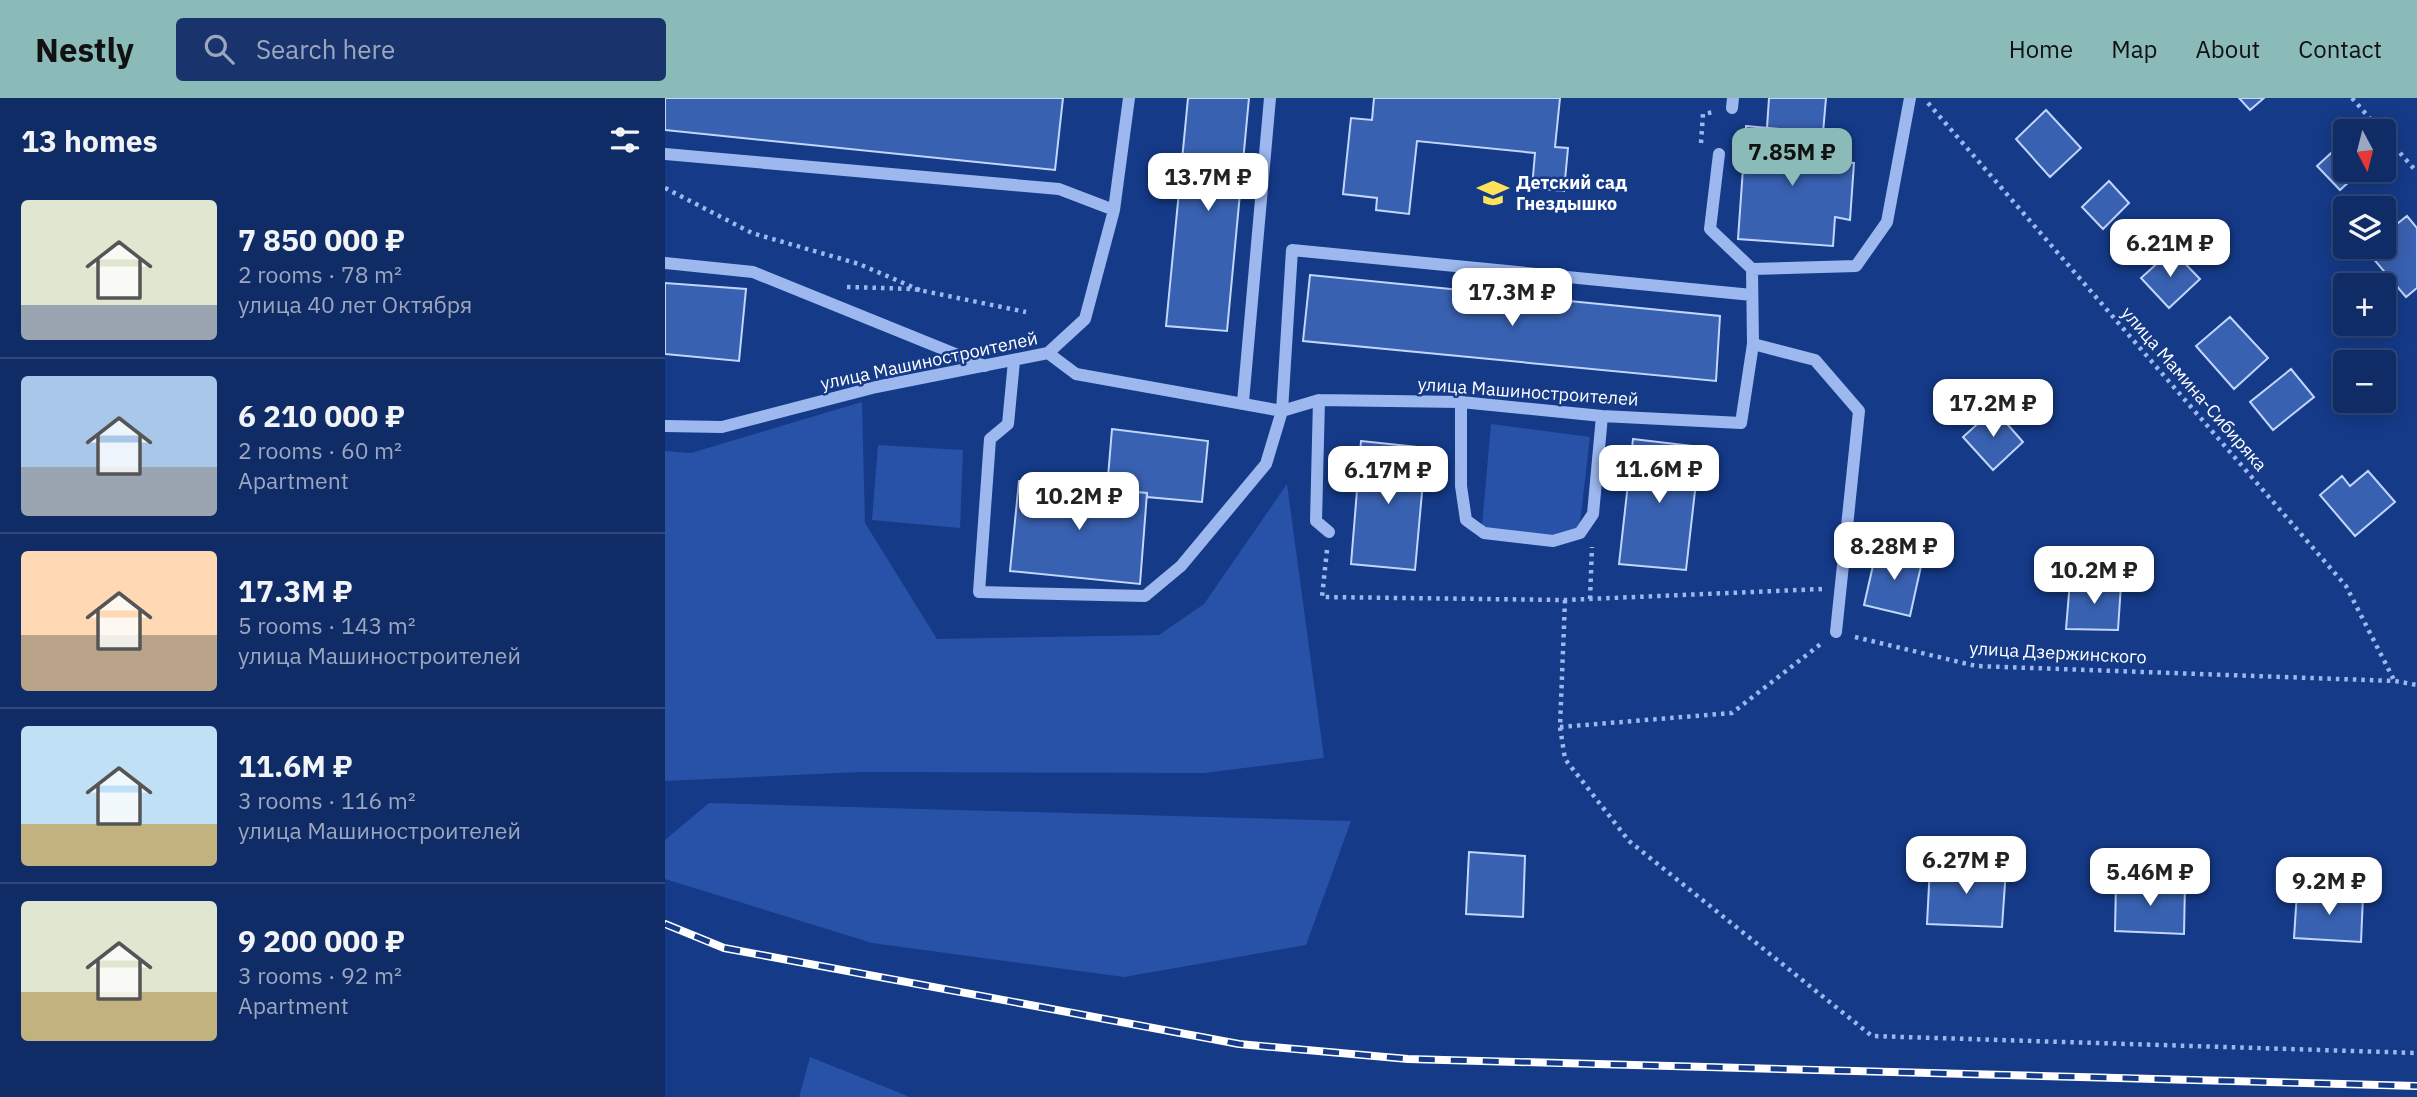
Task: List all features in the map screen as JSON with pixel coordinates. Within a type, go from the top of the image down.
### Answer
[{"type":"street","points":[[1048,353],[1085,319],[1114,209],[1129,98]]},
{"type":"street","points":[[1243,402],[1270,98]]},
{"type":"street","points":[[1719,154],[1710,229],[1752,269],[1856,266],[1887,222],[1910,98]]},
{"type":"street","points":[[665,154],[1059,189],[1114,209]]},
{"type":"street","points":[[1014,361],[1008,424],[990,439],[979,592],[1145,596],[1181,566],[1266,464],[1282,411],[1292,250],[1752,295]]},
{"type":"street","points":[[665,263],[754,272],[985,366]]},
{"type":"street","points":[[1752,269],[1753,344],[1815,360],[1859,411],[1836,632]]},
{"type":"street","name":"улица Машиностроителей","points":[[665,426],[722,427],[876,387],[1048,353],[1076,374],[1282,411],[1319,400],[1461,402],[1602,416],[1741,423],[1753,344]]},
{"type":"street","points":[[1319,400],[1316,521],[1329,532]]},
{"type":"street","points":[[1461,402],[1461,486],[1466,520],[1484,533],[1553,541],[1580,533],[1593,514],[1602,416]]},
{"type":"path","name":"улица Мамина-Сибиряка","points":[[1924,98],[2346,586],[2395,681]]},
{"type":"path","points":[[2352,98],[2370,119]]},
{"type":"path","points":[[1719,154],[1700,148],[1703,114],[1733,103]]},
{"type":"path","points":[[2396,149],[2417,172]]},
{"type":"path","points":[[665,188],[752,233],[859,264],[922,291]]},
{"type":"path","points":[[835,286],[922,291],[1026,312]]},
{"type":"path","points":[[1329,532],[1322,597],[1565,600],[1840,588]]},
{"type":"path","points":[[1580,533],[1592,543],[1590,599]]},
{"type":"path","points":[[1565,600],[1560,727],[1565,759],[1629,841],[1873,1036],[2417,1053]]},
{"type":"path","name":"улица Дзержинского","points":[[1836,632],[1976,666],[2395,681],[2417,685]]},
{"type":"path","points":[[1560,727],[1732,713],[1836,632]]},
{"type":"shaded area","points":[[862,402],[865,523],[937,639],[1159,635],[1204,604],[1287,484],[1324,758],[1204,773],[862,772],[665,781],[665,451],[691,453]]},
{"type":"shaded area","points":[[1491,424],[1590,437],[1578,540],[1481,537]]},
{"type":"shaded area","points":[[878,445],[963,450],[960,528],[872,520]]},
{"type":"shaded area","points":[[709,803],[1351,821],[1306,945],[1124,977],[872,943],[665,879],[665,840]]},
{"type":"shaded area","points":[[810,1057],[910,1097],[799,1097]]},
{"type":"building","points":[[665,98],[1063,98],[1055,170],[665,130]]},
{"type":"building","points":[[1188,98],[1249,98],[1227,331],[1166,326]]},
{"type":"building","points":[[1374,98],[1560,98],[1555,147],[1568,148],[1564,191],[1532,188],[1535,153],[1417,141],[1409,214],[1376,210],[1377,198],[1343,194],[1351,118],[1372,120]]},
{"type":"building","points":[[1769,98],[1826,98],[1823,133],[1767,128]]},
{"type":"building","points":[[2239,98],[2264,98],[2250,110]]},
{"type":"building","points":[[2046,110],[2081,148],[2050,177],[2016,139]]},
{"type":"building","points":[[1746,126],[1823,133],[1820,160],[1854,163],[1850,220],[1835,217],[1833,246],[1738,239]]},
{"type":"building","points":[[2333,151],[2333,182],[2349,182],[2340,190],[2317,166]]},
{"type":"building","points":[[2109,181],[2129,203],[2103,229],[2082,207]]},
{"type":"building","points":[[2407,216],[2417,228],[2417,288],[2406,297],[2396,285],[2396,273],[2386,273],[2374,259],[2396,259],[2396,225]]},
{"type":"building","points":[[2172,250],[2200,279],[2169,308],[2141,278]]},
{"type":"building","points":[[1310,275],[1720,316],[1716,381],[1303,341]]},
{"type":"building","points":[[665,283],[746,289],[739,361],[665,354]]},
{"type":"building","points":[[2230,317],[2268,358],[2234,389],[2196,346]]},
{"type":"building","points":[[2291,369],[2314,397],[2273,430],[2250,402]]},
{"type":"building","points":[[1994,409],[2023,442],[1993,470],[1963,437]]},
{"type":"building","points":[[1112,429],[1208,441],[1202,502],[1147,497],[1147,493],[1107,489]]},
{"type":"building","points":[[1633,439],[1700,447],[1686,570],[1619,564]]},
{"type":"building","points":[[1361,441],[1426,448],[1415,570],[1351,564]]},
{"type":"building","points":[[2368,471],[2395,502],[2355,536],[2320,495],[2342,476],[2350,486]]},
{"type":"building","points":[[1019,481],[1147,493],[1140,584],[1010,571]]},
{"type":"building","points":[[1877,548],[1923,557],[1910,616],[1864,605]]},
{"type":"building","points":[[2070,581],[2121,584],[2118,630],[2066,629]]},
{"type":"building","points":[[1469,852],[1525,856],[1523,917],[1466,914]]},
{"type":"building","points":[[1930,866],[2006,869],[2002,927],[1927,924]]},
{"type":"building","points":[[2116,882],[2185,883],[2184,934],[2115,931]]},
{"type":"building","points":[[2297,892],[2363,896],[2361,942],[2294,938]]},
{"type":"railway","points":[[665,924],[724,948],[1239,1044],[1408,1059],[2417,1086]]},
{"type":"place","name":"Детский сад Гнездышко","points":[[1493,193]]}]
